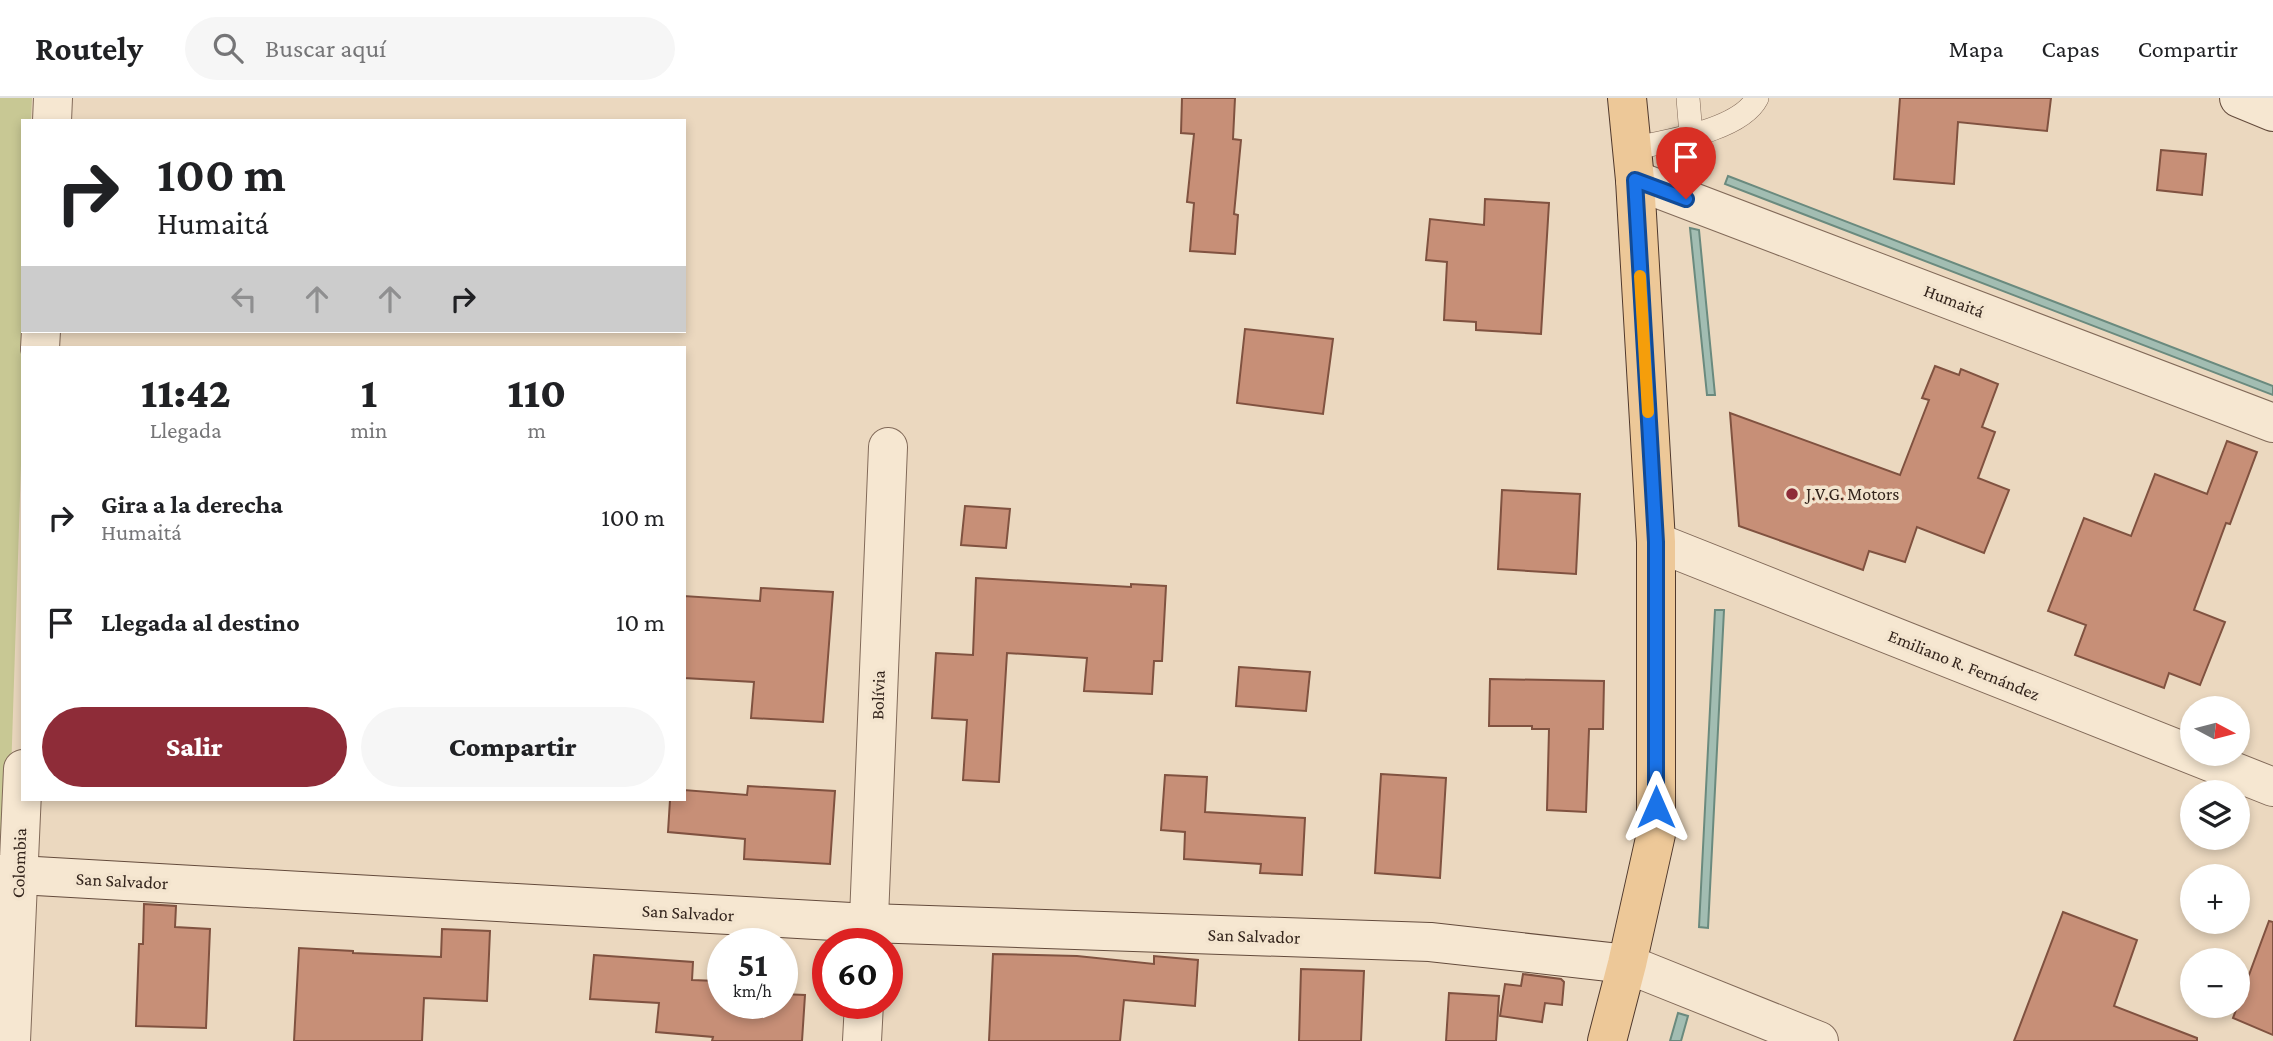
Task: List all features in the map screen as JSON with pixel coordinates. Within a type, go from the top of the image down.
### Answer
[{"type":"main road","points":[[1607,1041],[1656,834],[1656,542],[1633,164],[1626,98]]},
{"type":"street","points":[[52,119],[53,98]]},
{"type":"street","points":[[2239,98],[2273,112]]},
{"type":"street","name":"Humaitá","points":[[1633,164],[2273,423]]},
{"type":"street","name":"Bolívia","points":[[868,928],[888,447]]},
{"type":"street","name":"Emiliano R. Fernández","points":[[1656,542],[2273,787]]},
{"type":"street","name":"Colombia","points":[[12,1041],[9,874],[21,784]]},
{"type":"street","name":"San Salvador","points":[[9,874],[812,929]]},
{"type":"street","name":"San Salvador","points":[[903,934],[1430,942],[1627,964],[1819,1041]]},
{"type":"street","points":[[862,1041],[863,1019]]},
{"type":"lane","points":[[1688,98],[1691,135]]},
{"type":"lane","points":[[1633,164],[1691,135],[1718,129],[1754,105],[1757,98]]},
{"type":"green space","points":[[0,98],[32,98],[31,119],[21,119],[21,465],[9,836],[0,836]]},
{"type":"shaded area","points":[[1728,176],[2273,386],[2273,395],[1725,184]]},
{"type":"shaded area","points":[[1690,228],[1699,230],[1715,395],[1707,395]]},
{"type":"shaded area","points":[[1715,610],[1724,610],[1708,928],[1699,927]]},
{"type":"shaded area","points":[[1678,1013],[1688,1016],[1681,1041],[1670,1041]]},
{"type":"building","points":[[1182,98],[1235,98],[1233,139],[1241,140],[1234,214],[1238,215],[1235,254],[1190,251],[1194,203],[1187,202],[1194,134],[1181,133]]},
{"type":"building","points":[[1900,98],[2051,98],[2047,131],[1958,122],[1954,184],[1894,179]]},
{"type":"building","points":[[2161,150],[2206,154],[2202,195],[2157,190]]},
{"type":"building","points":[[1485,199],[1549,203],[1541,334],[1476,330],[1476,322],[1444,320],[1447,262],[1426,260],[1430,219],[1484,225]]},
{"type":"building","points":[[1245,329],[1333,339],[1323,414],[1237,403]]},
{"type":"building","points":[[1935,366],[1959,375],[1961,369],[1998,384],[1982,427],[1995,432],[1978,478],[2009,490],[1984,553],[1917,527],[1905,562],[1869,551],[1863,570],[1739,526],[1730,413],[1900,475],[1929,400],[1922,398]]},
{"type":"building","points":[[2227,441],[2257,452],[2230,524],[2226,523],[2194,610],[2225,622],[2200,685],[2169,673],[2164,688],[2075,655],[2086,625],[2048,611],[2084,518],[2131,536],[2155,474],[2207,494]]},
{"type":"building","points":[[1502,490],[1580,494],[1576,574],[1498,569]]},
{"type":"building","points":[[965,506],[1010,509],[1006,548],[961,545]]},
{"type":"building","points":[[976,578],[1131,587],[1131,584],[1166,586],[1162,661],[1154,661],[1152,694],[1084,691],[1087,658],[1007,653],[999,782],[963,780],[967,720],[932,718],[936,653],[973,655]]},
{"type":"building","points":[[761,588],[833,592],[823,722],[751,718],[754,682],[686,678],[686,596],[760,601]]},
{"type":"building","points":[[1239,667],[1310,672],[1306,711],[1236,706]]},
{"type":"building","points":[[1490,679],[1604,681],[1603,729],[1589,729],[1586,812],[1547,810],[1549,729],[1532,729],[1532,726],[1489,726]]},
{"type":"building","points":[[1381,774],[1446,778],[1440,878],[1375,873]]},
{"type":"building","points":[[1165,775],[1207,777],[1205,812],[1305,818],[1302,875],[1260,873],[1261,864],[1184,859],[1185,832],[1161,830]]},
{"type":"building","points":[[748,786],[835,791],[830,864],[744,859],[745,839],[668,832],[670,801],[686,801],[686,790],[747,795]]},
{"type":"building","points":[[144,904],[176,906],[175,927],[210,929],[206,1028],[136,1026],[139,944],[143,944]]},
{"type":"building","points":[[2063,912],[2137,940],[2114,1006],[2197,1038],[2197,1041],[2014,1041]]},
{"type":"building","points":[[2269,921],[2273,922],[2273,1035],[2233,1018],[2250,1018],[2250,972]]},
{"type":"building","points":[[442,929],[490,931],[487,1001],[424,998],[422,1041],[294,1041],[299,948],[441,957]]},
{"type":"building","points":[[993,954],[1077,956],[1154,964],[1154,956],[1198,960],[1195,1006],[1124,1000],[1120,1041],[989,1041]]},
{"type":"building","points":[[594,955],[693,962],[692,980],[707,981],[707,1019],[798,1019],[798,995],[805,995],[802,1041],[712,1041],[713,1037],[656,1032],[659,1003],[590,999]]},
{"type":"building","points":[[1301,969],[1364,971],[1361,1041],[1299,1041]]},
{"type":"building","points":[[1523,974],[1561,979],[1564,982],[1562,1005],[1545,1003],[1542,1022],[1500,1016],[1505,984],[1521,986]]},
{"type":"building","points":[[1449,993],[1499,996],[1496,1041],[1446,1041]]},
{"type":"slow traffic","points":[[1640,276],[1648,412]]},
{"type":"place","name":"J.V.G. Motors","points":[[1792,494]]},
{"type":"route","points":[[1656,807],[1656,542],[1635,180],[1686,199]]}]
